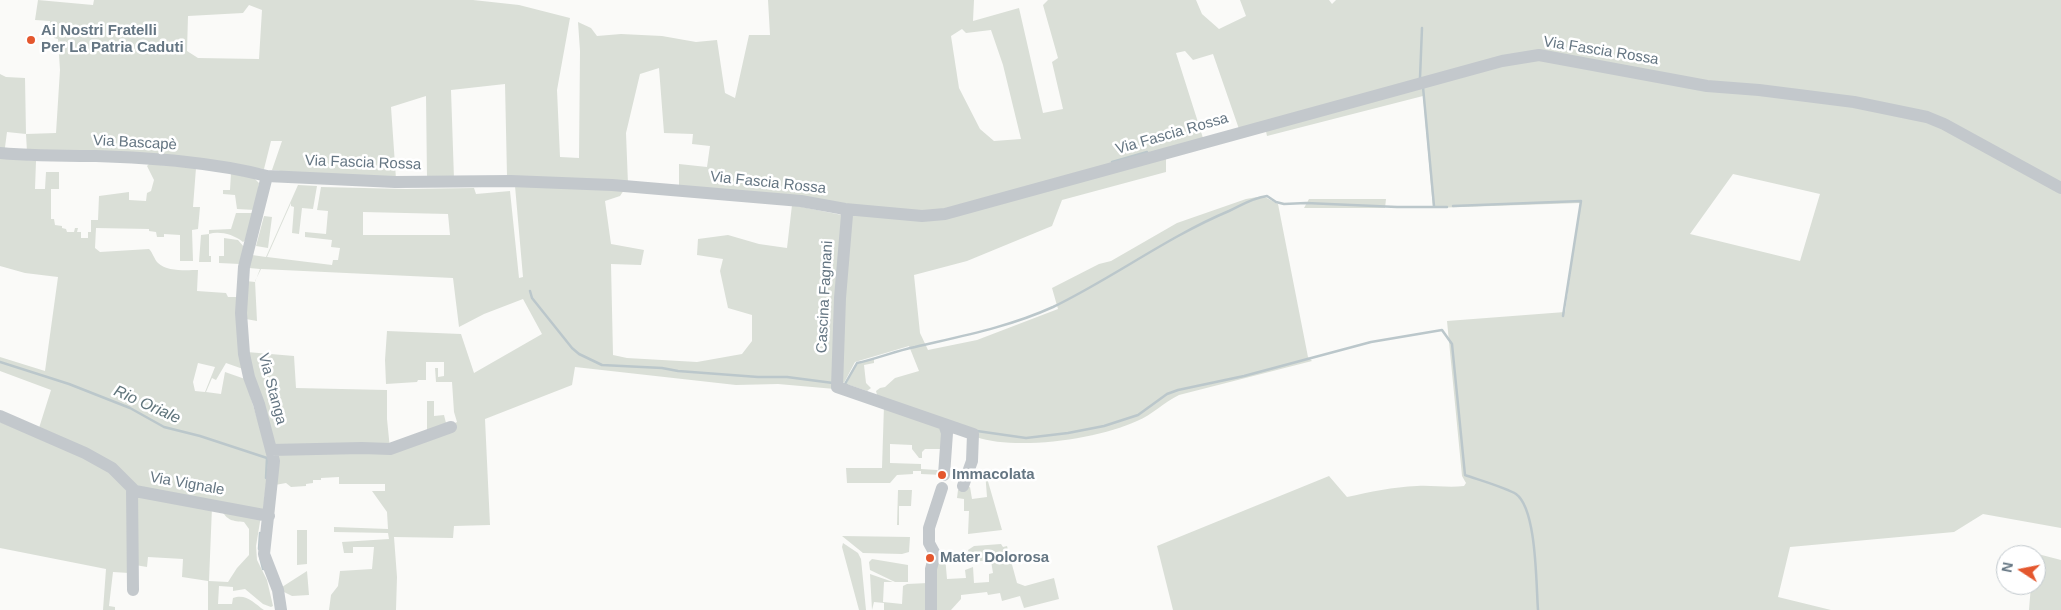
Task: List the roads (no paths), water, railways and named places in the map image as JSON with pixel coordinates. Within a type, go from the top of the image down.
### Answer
[{"type":"street","name":"Via Fascia Rossa","points":[[267,176],[394,182],[511,181],[612,185],[801,201],[845,209],[922,216],[945,214],[1383,92],[1502,61],[1539,55],[1707,86],[1759,90],[1854,102],[1927,117],[1944,124],[2061,188]]},
{"type":"street","name":"Via Bascapè","points":[[0,153],[205,163],[256,172],[267,176]]},
{"type":"street","name":"Via Stanga","points":[[267,176],[244,267],[241,313],[244,354],[249,377],[274,461],[264,554],[278,590],[281,610]]},
{"type":"street","name":"Cascina Fagnani","points":[[845,209],[847,215],[840,298],[837,387],[944,424]]},
{"type":"street","name":"Via Vignale","points":[[0,416],[84,453],[112,468],[135,491],[269,516]]},
{"type":"street","points":[[930,610],[931,569],[935,554],[930,543],[929,528],[943,481],[947,433],[944,424]]},
{"type":"street","points":[[944,424],[973,434],[972,461],[966,473],[963,486]]},
{"type":"street","points":[[271,450],[390,449],[451,427]]},
{"type":"street","points":[[132,488],[133,590]]},
{"type":"waterway","points":[[1420,78],[1422,28]]},
{"type":"waterway","points":[[1423,87],[1434,206]]},
{"type":"waterway","points":[[1112,162],[1147,152]]},
{"type":"waterway","points":[[847,385],[845,384],[857,363],[985,330],[1053,307],[1206,221],[1257,198],[1267,196],[1276,202],[1284,204],[1447,207]]},
{"type":"waterway","points":[[1453,206],[1581,201],[1563,316]]},
{"type":"waterway","points":[[530,291],[532,298],[572,348],[579,354],[602,365],[662,368],[758,377],[787,377],[833,383]]},
{"type":"waterway","points":[[977,431],[1026,438],[1104,426],[1138,415],[1167,394],[1178,390],[1244,376],[1371,342],[1442,330],[1452,344],[1465,475],[1512,492],[1523,502],[1532,531],[1538,610]]},
{"type":"waterway","name":"Rio Oriale","points":[[0,362],[69,384],[130,408],[164,427],[200,436],[267,458],[266,478]]},
{"type":"waterway","name":"Rio Oriale","points":[[259,549],[260,533]]},
{"type":"waterway","name":"Rio Oriale","points":[[260,557],[263,569]]},
{"type":"place","name":"Ai Nostri Fratelli Per La Patria Caduti","points":[[31,40]]},
{"type":"place","name":"Immacolata","points":[[942,475]]},
{"type":"place","name":"Mater Dolorosa","points":[[930,558]]}]
